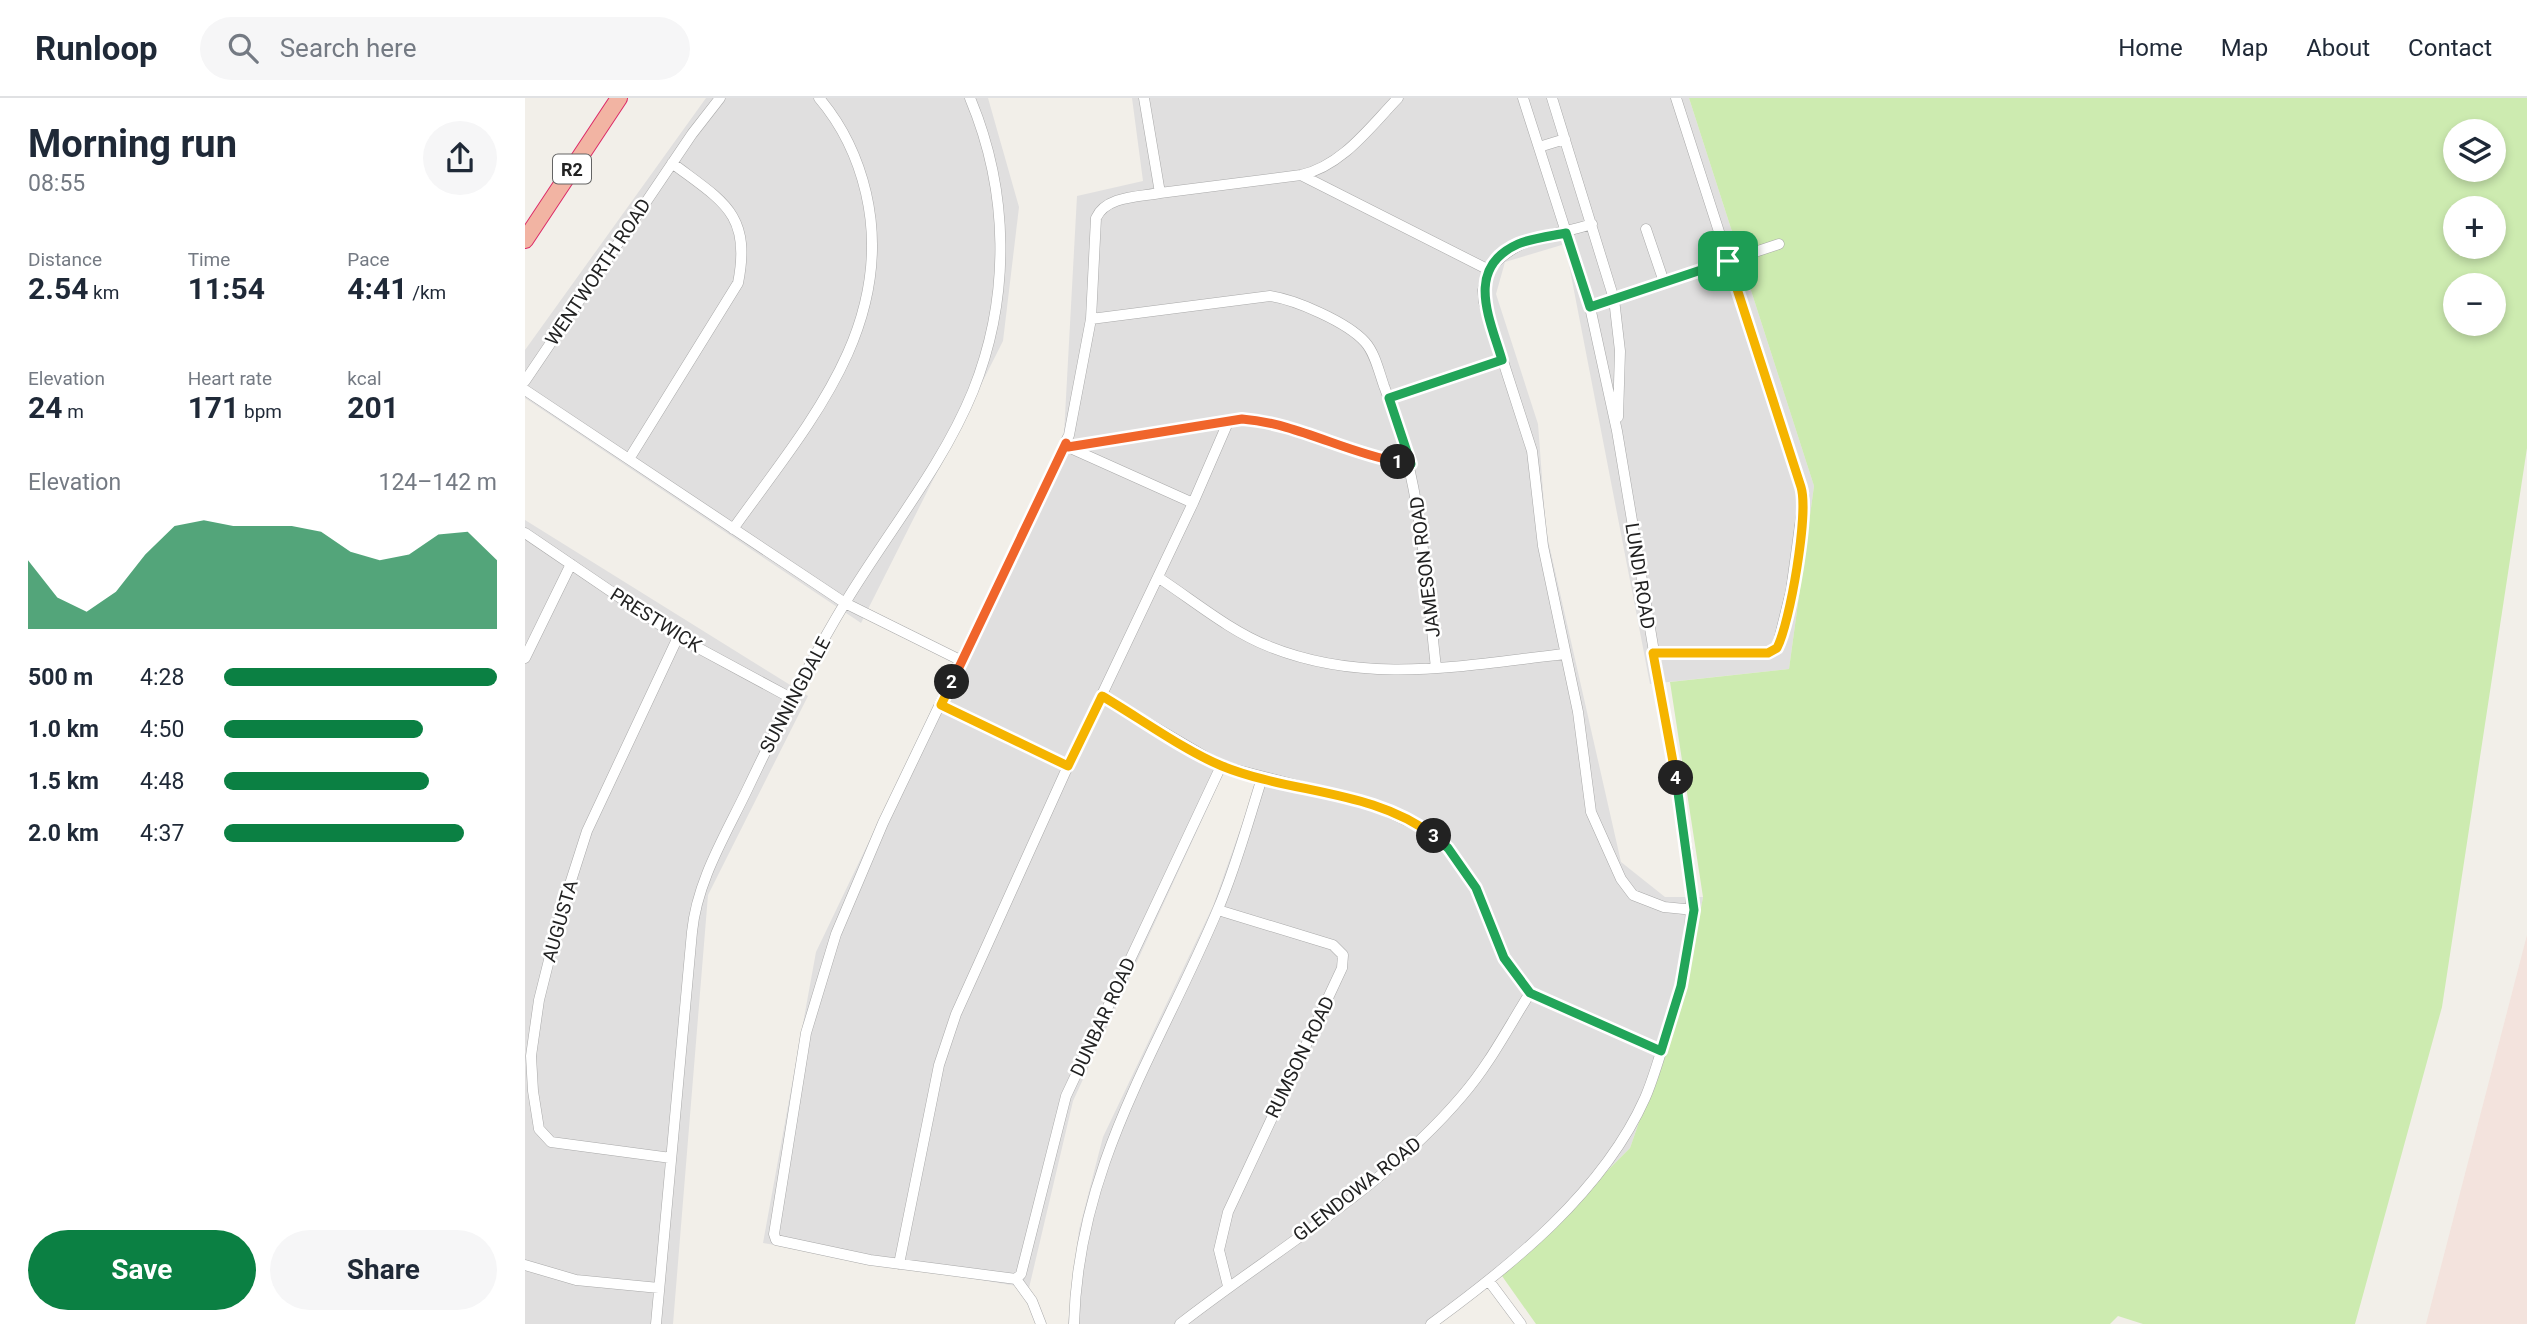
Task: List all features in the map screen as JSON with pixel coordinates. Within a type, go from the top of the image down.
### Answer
[{"type":"highway","name":"R2","points":[[525,240],[619,98]]},
{"type":"street","name":"WENTWORTH ROAD","points":[[525,381],[672,163],[720,98]]},
{"type":"street","points":[[733,529],[822,405],[844,364],[863,316],[872,280],[873,240],[861,172],[845,135],[820,98]]},
{"type":"street","name":"SUNNINGDALE","points":[[656,1324],[694,909],[700,888],[791,698],[845,603],[952,433],[972,392],[988,348],[998,292],[1001,236],[999,199],[991,158],[970,98]]},
{"type":"street","points":[[1146,98],[1160,193]]},
{"type":"street","points":[[1041,1324],[1032,1301],[1016,1279],[899,1264],[776,1240],[774,1234],[788,1131],[818,987],[836,934],[883,823],[1067,445],[1091,319],[1096,218],[1100,209],[1109,202],[1160,193],[1301,174],[1334,161],[1398,98]]},
{"type":"street","name":"LUNDI ROAD","points":[[1431,1324],[1489,1281],[1551,1226],[1600,1167],[1645,1098],[1681,986],[1694,910],[1688,849],[1617,431],[1590,307],[1523,98]]},
{"type":"street","name":"LUNDI ROAD","points":[[1552,98],[1613,299],[1620,351],[1617,431]]},
{"type":"street","points":[[1653,653],[1768,653],[1779,644],[1791,591],[1804,496],[1676,98]]},
{"type":"street","points":[[1539,147],[1565,139]]},
{"type":"street","points":[[629,459],[738,283],[742,261],[743,240],[736,219],[721,200],[672,163]]},
{"type":"street","points":[[1301,174],[1489,270]]},
{"type":"street","points":[[1592,224],[1520,243],[1500,256],[1489,270],[1483,290],[1484,302],[1532,452],[1543,546],[1578,712],[1591,812],[1621,880],[1641,900],[1694,910]]},
{"type":"street","points":[[1646,229],[1664,282]]},
{"type":"street","points":[[1590,307],[1779,244]]},
{"type":"street","name":"JAMESON ROAD","points":[[1091,319],[1248,297],[1287,299],[1363,340],[1370,349],[1389,398],[1411,464],[1436,668]]},
{"type":"street","points":[[1389,398],[1502,360]]},
{"type":"street","points":[[525,390],[845,603],[962,661]]},
{"type":"street","points":[[1067,445],[1229,420],[1261,421],[1374,457],[1411,464]]},
{"type":"street","points":[[899,1264],[940,1065],[956,1014],[1068,766],[1159,578],[1229,420]]},
{"type":"street","points":[[1067,445],[1193,503]]},
{"type":"street","name":"PRESTWICK","points":[[525,533],[678,637],[791,698]]},
{"type":"street","points":[[525,658],[571,564]]},
{"type":"street","points":[[1159,578],[1255,640],[1285,652],[1362,670],[1396,672],[1565,654]]},
{"type":"street","name":"AUGUSTA","points":[[671,1158],[551,1142],[539,1129],[531,1056],[539,1000],[561,912],[587,831],[678,637]]},
{"type":"street","points":[[1102,696],[1221,766],[1399,814],[1448,848],[1476,888],[1504,958],[1530,993],[1661,1051]]},
{"type":"street","points":[[941,705],[1068,766]]},
{"type":"street","name":"DUNBAR ROAD","points":[[1016,1279],[1021,1274],[1066,1096],[1221,766]]},
{"type":"street","points":[[1074,1324],[1086,1226],[1097,1179],[1137,1078],[1218,910],[1262,778]]},
{"type":"street","name":"RUMSON ROAD","points":[[1218,910],[1333,945],[1343,955],[1342,968],[1228,1212],[1219,1250],[1228,1286]]},
{"type":"street","name":"GLENDOWA ROAD","points":[[1180,1324],[1367,1185],[1423,1139],[1478,1077],[1530,993]]},
{"type":"street","points":[[525,1265],[576,1280],[659,1288]]},
{"type":"street","points":[[1489,1281],[1521,1324]]},
{"type":"shaded area","points":[[706,98],[988,98],[1019,207],[1003,341],[861,623],[525,398],[525,350]]},
{"type":"shaded area","points":[[1132,98],[1689,98],[1814,486],[1789,669],[1650,684],[1565,244],[1505,262],[1496,294],[1538,424],[1546,531],[1621,862],[1665,897],[1703,897],[1687,984],[1630,1148],[1502,1276],[1437,1324],[1068,1324],[1079,1230],[1103,1137],[1213,906],[1257,782],[1224,772],[1073,1101],[1029,1288],[763,1243],[816,952],[1064,434],[1077,196],[1143,181]]},
{"type":"shaded area","points":[[525,520],[808,696],[708,895],[673,1324],[525,1324]]},
{"type":"shaded area","points":[[2527,935],[2527,1324],[2426,1324]]},
{"type":"green space","points":[[1689,98],[2527,98],[2527,448],[2442,1007],[2355,1324],[2143,1324],[2118,1316],[2110,1324],[1536,1324],[1502,1276],[1630,1148],[1687,984],[1703,897],[1670,682],[1789,669],[1814,486]]},
{"type":"route","points":[[1566,233],[1590,307],[1728,261],[1801,487],[1805,510],[1791,591],[1777,648],[1768,653],[1653,653],[1688,849],[1694,910],[1681,986],[1661,1051],[1530,993],[1504,958],[1476,888],[1448,848],[1399,814],[1374,805],[1221,766],[1102,696],[1068,766],[941,705],[1066,443],[1068,447],[1242,419],[1303,432],[1374,457],[1411,464],[1389,398],[1502,360],[1484,302],[1483,290],[1489,270],[1509,249],[1520,243],[1566,233]]}]
